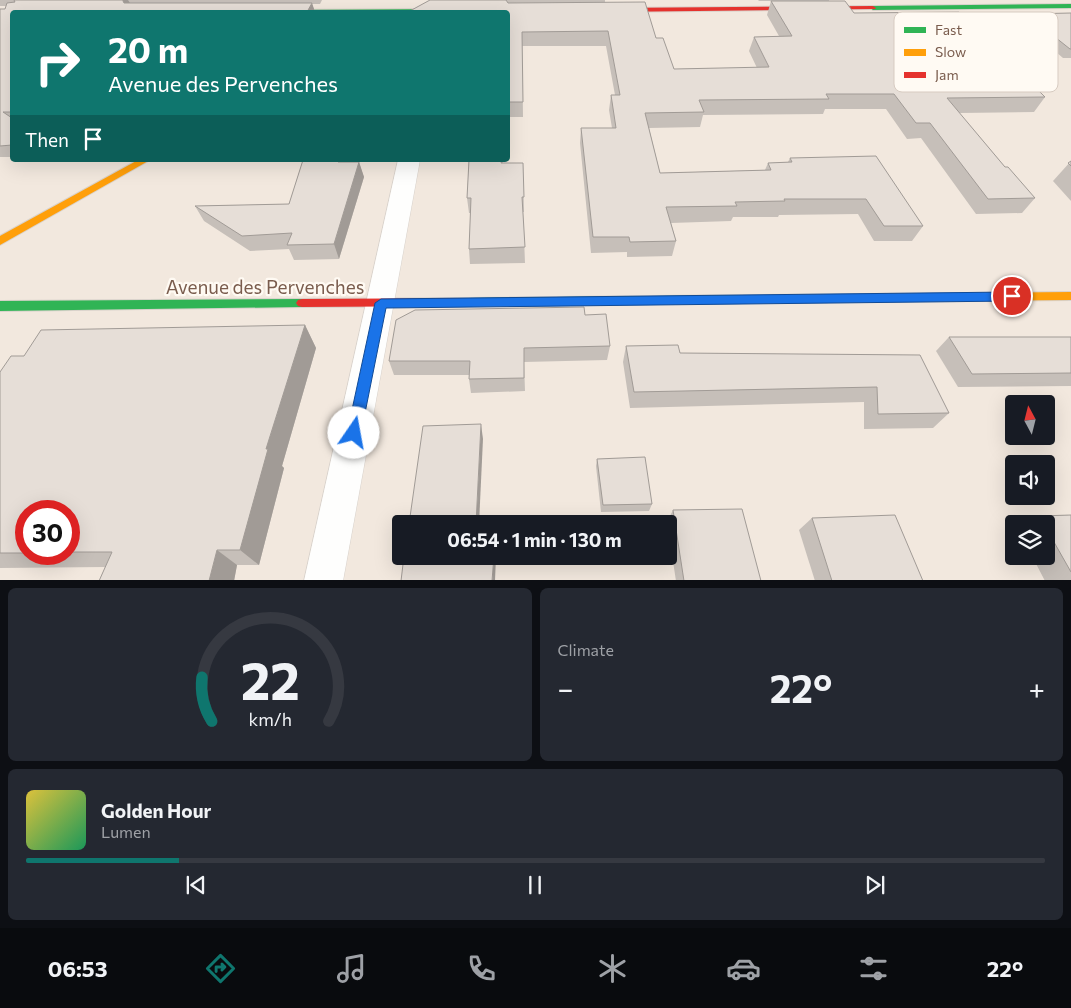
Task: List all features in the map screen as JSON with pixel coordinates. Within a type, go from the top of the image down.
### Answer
[{"type":"street","points":[[425,9],[439,0]]},
{"type":"street","points":[[595,10],[1071,6]]},
{"type":"street","points":[[372,10],[440,10]]},
{"type":"street","points":[[0,241],[141,162]]},
{"type":"street","points":[[322,580],[381,303],[409,162]]},
{"type":"street","name":"Avenue des Pervenches","points":[[0,306],[1071,296]]},
{"type":"shaded area","points":[[0,0],[1071,0],[1071,580],[0,580]]},
{"type":"building","points":[[14,0],[123,0],[124,3],[312,3],[308,10],[10,10],[10,112],[3,112],[10,117],[10,145],[0,146],[0,9],[5,9],[7,3],[15,2]]},
{"type":"building","points":[[430,0],[506,0],[508,3],[645,2],[656,38],[663,38],[674,69],[769,67],[754,37],[792,36],[771,1],[845,1],[854,13],[894,13],[894,92],[1040,92],[1045,97],[947,98],[1005,167],[1008,167],[1035,198],[988,199],[930,123],[916,123],[894,94],[826,94],[829,99],[699,100],[704,112],[645,113],[660,173],[771,170],[768,163],[792,162],[790,158],[876,156],[923,226],[884,226],[866,199],[784,199],[785,201],[735,202],[737,206],[666,207],[676,241],[630,242],[629,237],[593,237],[581,128],[616,128],[611,95],[620,95],[608,31],[522,32],[523,102],[510,102],[510,10],[412,10]]},
{"type":"building","points":[[1058,13],[1071,13],[1071,49],[1058,39]]},
{"type":"building","points":[[302,162],[359,162],[334,244],[287,245],[292,233],[242,236],[195,206],[289,204]]},
{"type":"building","points":[[469,162],[523,163],[524,197],[522,197],[525,247],[469,249],[471,198],[467,198]]},
{"type":"building","points":[[584,307],[585,315],[606,314],[610,346],[524,348],[524,378],[469,379],[470,361],[389,361],[396,320],[415,310]]},
{"type":"building","points":[[305,325],[266,449],[268,449],[240,550],[217,550],[209,580],[99,580],[112,552],[80,552],[80,500],[15,500],[15,553],[0,553],[0,372],[11,356],[24,356],[41,330]]},
{"type":"building","points":[[949,337],[1071,337],[1071,373],[972,374]]},
{"type":"building","points":[[678,345],[680,353],[920,355],[949,413],[878,414],[877,387],[634,392],[626,346]]},
{"type":"building","points":[[481,424],[476,515],[410,515],[423,426]]},
{"type":"building","points":[[645,457],[652,504],[603,505],[597,459]]},
{"type":"building","points":[[742,509],[761,580],[684,580],[677,536],[677,515],[674,515],[673,510]]},
{"type":"building","points":[[895,515],[923,580],[832,580],[812,518]]},
{"type":"building","points":[[1071,515],[1071,572],[1055,544],[1055,516]]},
{"type":"building","points":[[403,565],[493,565],[492,580],[401,580]]},
{"type":"traffic: fast","points":[[873,8],[1071,6]]},
{"type":"traffic: fast","points":[[469,302],[753,299]]},
{"type":"traffic: fast","points":[[0,306],[302,303]]},
{"type":"traffic: slow","points":[[0,241],[141,162]]},
{"type":"traffic: slow","points":[[753,299],[1071,296]]},
{"type":"traffic: jam","points":[[610,10],[873,8]]},
{"type":"traffic: jam","points":[[302,303],[469,302]]},
{"type":"route","points":[[354,433],[381,303],[1012,296]]}]
